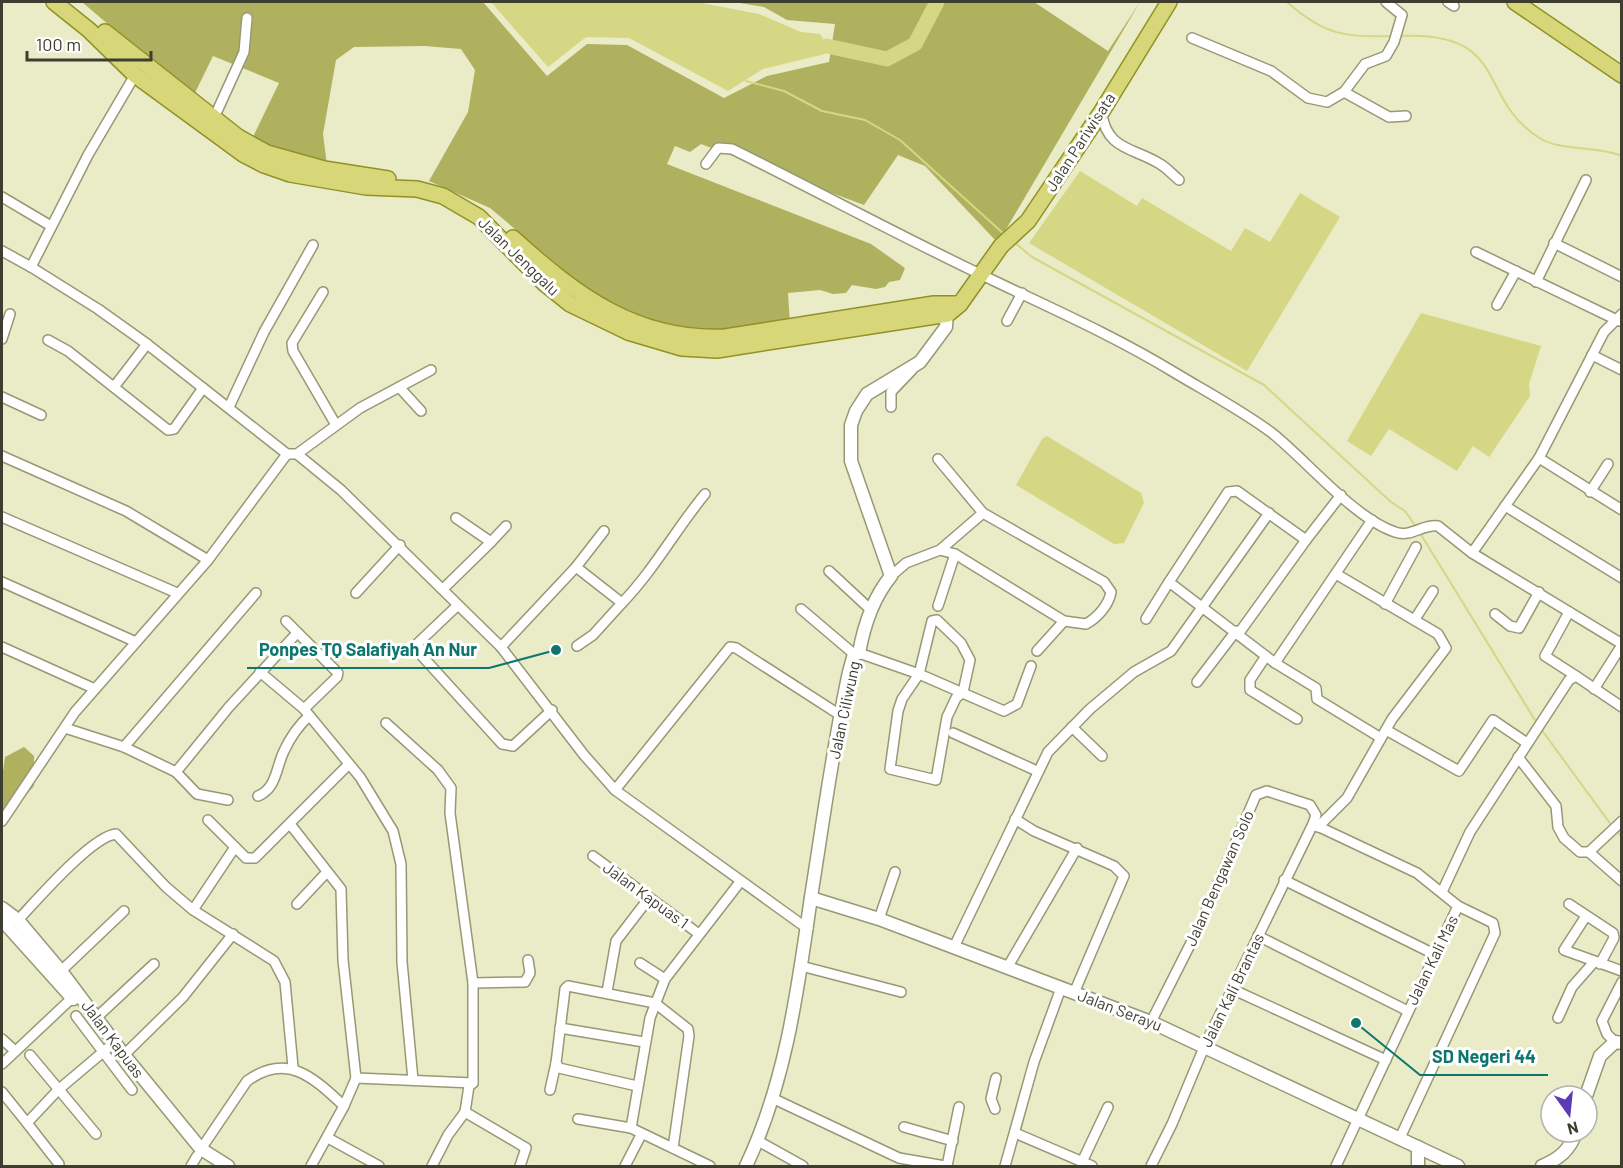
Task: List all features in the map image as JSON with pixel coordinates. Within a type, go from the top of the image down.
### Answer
[{"type":"main road","name":"Jalan Jenggalu","points":[[54,2],[93,28],[238,137],[267,153],[291,161],[437,191],[481,214],[544,283],[579,309],[628,332],[682,348],[704,351],[729,350],[952,307]]},
{"type":"main road","name":"Jalan Jenggalu","points":[[69,2],[135,75],[227,143],[264,165],[332,182],[437,191]]},
{"type":"main road","name":"Jalan Pariwisata","points":[[982,275],[1001,246],[1028,221],[1102,111],[1169,2]]},
{"type":"main road","points":[[1515,2],[1622,75]]},
{"type":"main road","points":[[952,307],[982,275]]},
{"type":"street","points":[[1192,38],[1271,71],[1316,102],[1335,99],[1344,92],[1365,64],[1386,56],[1394,42],[1402,15],[1386,2]]},
{"type":"street","points":[[214,118],[244,52],[247,18]]},
{"type":"street","points":[[35,270],[51,226],[135,75]]},
{"type":"street","points":[[1344,92],[1389,117],[1406,116]]},
{"type":"street","points":[[1102,111],[1104,129],[1114,139],[1136,154],[1161,164],[1179,180]]},
{"type":"street","points":[[706,164],[718,148],[732,148],[1155,362],[1252,419],[1289,447],[1372,520],[1393,532],[1411,534],[1426,527],[1438,526],[1472,553],[1622,644],[1594,689]]},
{"type":"street","points":[[1536,282],[1586,180]]},
{"type":"street","points":[[2,197],[51,226]]},
{"type":"street","points":[[1554,243],[1622,277]]},
{"type":"street","points":[[230,407],[264,332],[313,245]]},
{"type":"street","points":[[2,251],[98,309],[341,490],[400,545],[501,647],[552,710],[584,755],[615,790],[808,929]]},
{"type":"street","points":[[1472,553],[1539,458],[1604,332],[1620,319],[1536,282],[1476,252]]},
{"type":"street","points":[[1497,305],[1516,271]]},
{"type":"street","points":[[322,292],[292,343],[293,351],[336,425]]},
{"type":"street","points":[[1007,321],[1022,293]]},
{"type":"street","points":[[891,407],[891,392],[920,362],[946,327],[952,307]]},
{"type":"street","points":[[3,333],[10,314]]},
{"type":"street","points":[[48,340],[68,351],[171,430],[203,388]]},
{"type":"street","points":[[114,387],[147,344]]},
{"type":"street","points":[[1592,355],[1622,370]]},
{"type":"street","points":[[920,362],[867,394],[856,411],[851,425],[852,461],[891,576],[906,564],[940,550],[983,513]]},
{"type":"street","points":[[2,821],[65,728],[95,689],[208,560],[292,454],[336,425],[431,370]]},
{"type":"street","points":[[399,387],[421,411]]},
{"type":"street","points":[[2,397],[41,415]]},
{"type":"street","points":[[2,456],[126,512],[208,560]]},
{"type":"street","points":[[1539,458],[1622,510]]},
{"type":"street","points":[[938,459],[983,513],[1109,587],[1110,598],[1095,618],[1080,625],[1064,621],[955,554],[940,550]]},
{"type":"street","points":[[1590,492],[1608,464]]},
{"type":"street","points":[[1146,619],[1228,492],[1237,491],[1306,540]]},
{"type":"street","points":[[577,646],[600,629],[643,581],[677,530],[705,494]]},
{"type":"street","points":[[1197,682],[1238,632],[1341,495]]},
{"type":"street","points":[[1505,506],[1622,578]]},
{"type":"street","points":[[954,947],[1048,752],[1072,727],[1134,672],[1171,651],[1204,608],[1269,513]]},
{"type":"street","points":[[2,517],[177,593]]},
{"type":"street","points":[[456,518],[491,542]]},
{"type":"street","points":[[1275,663],[1372,520]]},
{"type":"street","points":[[443,589],[506,526]]},
{"type":"street","points":[[501,647],[576,567],[604,531]]},
{"type":"street","points":[[356,593],[400,545]]},
{"type":"street","points":[[1385,604],[1416,547]]},
{"type":"street","points":[[938,606],[955,554]]},
{"type":"street","points":[[576,567],[622,603]]},
{"type":"street","points":[[829,571],[871,610]]},
{"type":"street","points":[[1336,574],[1415,620],[1433,591]]},
{"type":"street","name":"Jalan Ciliwung","points":[[746,1167],[758,1141],[772,1098],[801,966],[840,715],[871,610],[881,588],[891,576]]},
{"type":"street","points":[[2,582],[136,642]]},
{"type":"street","points":[[1169,582],[1238,632],[1275,663],[1316,688],[1317,699],[1459,771],[1493,720],[1530,739]]},
{"type":"street","points":[[1496,614],[1510,626],[1519,628],[1539,592]]},
{"type":"street","points":[[124,747],[256,593]]},
{"type":"street","points":[[458,605],[418,643],[418,650],[422,656],[502,744],[513,746],[552,710]]},
{"type":"street","points":[[801,609],[857,654],[919,674],[1008,710],[1017,704],[1023,693],[1031,666]]},
{"type":"street","points":[[1569,612],[1545,656],[1622,707]]},
{"type":"street","points":[[937,620],[961,643],[970,660],[963,692],[956,698],[946,717],[936,780],[890,769],[902,699],[919,674],[932,621],[937,620]]},
{"type":"street","name":"Jalan Kali Brantas","points":[[1151,1167],[1205,1045],[1234,990],[1284,879],[1316,822],[1347,798],[1383,734],[1446,648],[1438,634],[1415,620]]},
{"type":"street","points":[[258,796],[271,786],[283,752],[306,712],[338,673],[286,621]]},
{"type":"street","points":[[1037,651],[1064,621]]},
{"type":"street","points":[[176,772],[260,672],[297,633]]},
{"type":"street","points":[[2,647],[95,689]]},
{"type":"street","points":[[615,790],[730,647],[736,648],[840,715]]},
{"type":"street","points":[[1266,656],[1251,680],[1250,690],[1297,719]]},
{"type":"street","points":[[260,672],[306,712],[350,764],[393,831],[398,846],[403,905],[402,962],[413,1080]]},
{"type":"street","points":[[1442,892],[1470,832],[1542,719],[1569,680],[1576,676]]},
{"type":"street","points":[[386,723],[438,770],[451,788],[450,813],[473,983],[473,1083],[469,1086],[465,1112],[448,1135],[432,1167]]},
{"type":"street","points":[[1072,727],[1102,756]]},
{"type":"street","points":[[65,728],[124,747],[176,772],[197,794],[228,800]]},
{"type":"street","points":[[953,733],[1037,771]]},
{"type":"street","points":[[1518,757],[1556,806],[1557,827],[1564,838],[1580,852],[1589,852],[1622,881]]},
{"type":"street","points":[[208,820],[246,858],[255,858],[350,764]]},
{"type":"street","name":"Jalan Bengawan Solo","points":[[1151,1022],[1200,923],[1256,795],[1267,791],[1310,805],[1316,822]]},
{"type":"street","points":[[1015,819],[1034,831],[1114,866],[1124,877],[1109,906],[1074,993]]},
{"type":"street","name":"Jalan Kali Mas","points":[[1316,822],[1396,861],[1423,877],[1458,906],[1357,1117],[1336,1167]]},
{"type":"street","points":[[1589,852],[1621,822]]},
{"type":"street","points":[[290,824],[341,889],[343,960],[356,1078],[328,1138],[310,1167]]},
{"type":"street","points":[[18,920],[65,869],[112,834],[119,836],[166,887],[193,910],[274,962],[281,971],[289,1013],[293,1067]]},
{"type":"street","points":[[193,910],[234,847]]},
{"type":"street","points":[[1007,968],[1077,848]]},
{"type":"street","name":"Jalan Kapuas 1","points":[[593,856],[699,934]]},
{"type":"street","points":[[297,904],[327,872]]},
{"type":"street","points":[[879,919],[895,872]]},
{"type":"street","points":[[1284,879],[1434,954]]},
{"type":"street","points":[[631,1128],[644,1042],[655,1003],[665,979],[740,882]]},
{"type":"street","points":[[607,992],[616,941],[649,898]]},
{"type":"street","name":"Jalan Serayu","points":[[811,898],[879,919],[1151,1022],[1205,1045],[1458,1167]]},
{"type":"street","points":[[1558,1018],[1572,987],[1597,963],[1614,935],[1569,904]]},
{"type":"street","points":[[1399,1140],[1496,933],[1493,923],[1458,906]]},
{"type":"street","name":"Jalan Kapuas","points":[[2,908],[18,920],[62,971],[196,1157],[228,1167]]},
{"type":"street","points":[[62,971],[124,911]]},
{"type":"street","points":[[1586,916],[1564,950],[1622,972]]},
{"type":"street","name":"Jalan Kapuas","points":[[2,920],[72,998],[107,1050],[196,1157],[214,1167]]},
{"type":"street","points":[[124,1055],[183,997],[233,934]]},
{"type":"street","points":[[1258,936],[1408,1011]]},
{"type":"street","points":[[473,983],[525,982],[530,973],[528,960]]},
{"type":"street","points":[[640,963],[665,979]]},
{"type":"street","points":[[96,1018],[154,964]]},
{"type":"street","points":[[801,966],[901,992]]},
{"type":"street","points":[[1590,1084],[1600,1056],[1618,1042],[1607,1034],[1602,1021],[1622,982]]},
{"type":"street","points":[[550,1090],[568,986],[655,1003],[683,1023],[690,1036],[673,1148]]},
{"type":"street","points":[[1005,1167],[1034,1062],[1061,988]]},
{"type":"street","points":[[1234,990],[1386,1060]]},
{"type":"street","points":[[2,1064],[72,998]]},
{"type":"street","points":[[76,1016],[107,1050],[132,1090]]},
{"type":"street","points":[[560,1028],[644,1042]]},
{"type":"street","points":[[2,1039],[15,1051]]},
{"type":"street","points":[[27,1123],[58,1090],[107,1050]]},
{"type":"street","points":[[30,1055],[96,1134]]},
{"type":"street","points":[[556,1063],[565,1071],[637,1086]]},
{"type":"street","points":[[196,1157],[247,1081],[257,1073],[274,1068],[293,1067],[321,1084],[344,1106]]},
{"type":"street","points":[[356,1078],[473,1083]]},
{"type":"street","points":[[995,1108],[991,1099],[996,1078]]},
{"type":"street","points":[[2,1092],[59,1164]]},
{"type":"street","points":[[772,1098],[867,1144],[898,1162],[946,1167],[959,1107]]},
{"type":"street","points":[[1082,1162],[1108,1107]]},
{"type":"street","points":[[465,1112],[526,1148],[520,1167]]},
{"type":"street","points":[[578,1119],[631,1128],[641,1135],[710,1167]]},
{"type":"street","points":[[904,1127],[953,1141]]},
{"type":"street","points":[[1015,1133],[1092,1167]]},
{"type":"street","points":[[625,1167],[641,1135]]},
{"type":"street","points":[[328,1138],[379,1167]]},
{"type":"street","points":[[758,1141],[803,1167]]},
{"type":"street","points":[[1542,1167],[1564,1153],[1569,1144]]},
{"type":"street","points":[[1418,1147],[1418,1167]]},
{"type":"shaded area","points":[[82,2],[483,2],[547,76],[587,44],[627,45],[724,98],[767,76],[829,62],[835,24],[787,20],[764,7],[734,2],[1034,2],[1108,51],[1140,2],[998,243],[925,166],[898,155],[864,205],[701,144],[690,152],[675,146],[667,164],[871,244],[905,268],[900,280],[889,282],[885,287],[876,289],[852,285],[846,293],[833,294],[820,290],[788,293],[790,324],[725,337],[645,322],[597,298],[490,208],[429,181],[468,112],[475,70],[461,49],[425,46],[354,47],[336,60],[323,134],[327,165],[289,156],[252,139],[279,83],[213,56],[193,97]]},
{"type":"shaded area","points":[[491,2],[696,2],[759,14],[801,32],[820,34],[827,46],[825,54],[763,69],[728,91],[629,38],[586,37],[548,67]]},
{"type":"shaded area","points":[[1080,171],[1137,206],[1142,198],[1231,251],[1245,228],[1270,242],[1300,193],[1340,217],[1247,371],[1029,243]]},
{"type":"shaded area","points":[[1421,313],[1541,346],[1529,384],[1530,396],[1489,457],[1473,446],[1457,471],[1389,429],[1371,456],[1347,441]]},
{"type":"shaded area","points":[[1047,436],[1141,493],[1144,503],[1124,543],[1114,544],[1016,485],[1042,439]]},
{"type":"shaded area","points":[[24,747],[34,756],[34,786],[11,811],[2,814],[2,779],[5,757]]},
{"type":"waterway","points":[[827,46],[887,59],[915,44],[937,2]]},
{"type":"waterway","points":[[1287,2],[1313,22],[1336,32],[1362,36],[1394,36]]},
{"type":"waterway","points":[[1400,36],[1436,37],[1460,44],[1476,56],[1488,71],[1507,105],[1521,123],[1541,139],[1559,145],[1622,156]]},
{"type":"waterway","points":[[746,81],[784,91],[822,111],[865,120],[900,140],[1005,235]]},
{"type":"waterway","points":[[1014,242],[1032,257],[1264,385],[1391,502],[1405,511],[1417,528]]},
{"type":"waterway","points":[[1420,533],[1538,725]]},
{"type":"waterway","points":[[1541,729],[1612,826]]},
{"type":"waterway","points":[[1616,830],[1622,838]]},
{"type":"place","name":"Ponpes TQ Salafiyah An Nur","points":[[556,650]]},
{"type":"place","name":"SD Negeri 44","points":[[1356,1023]]}]
